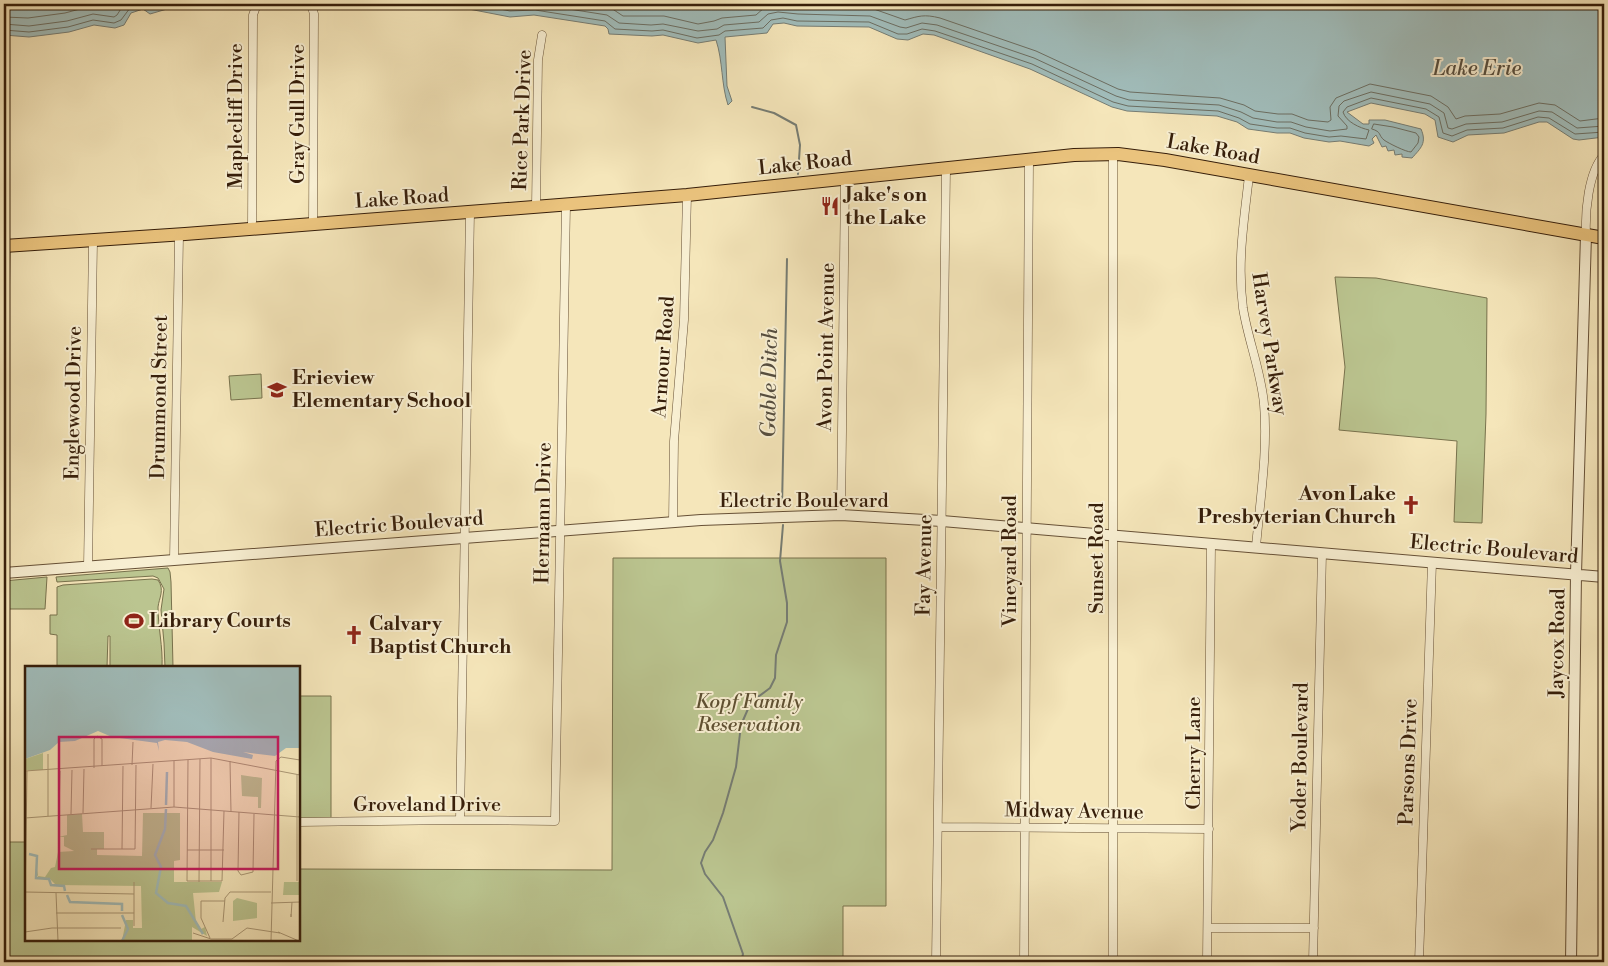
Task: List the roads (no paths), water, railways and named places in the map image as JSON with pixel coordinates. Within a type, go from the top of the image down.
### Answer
[{"type":"main road","name":"Lake Road","points":[[5,246],[687,195],[1029,160],[1113,154],[1137,156],[1604,238]]},
{"type":"street","name":"Maplecliff Drive","points":[[252,229],[253,15],[257,4]]},
{"type":"street","name":"Gray Gull Drive","points":[[311,4],[314,14],[313,224]]},
{"type":"street","name":"Rice Park Drive","points":[[536,207],[538,60],[542,35]]},
{"type":"street","name":"Sunset Road","points":[[1113,154],[1113,962]]},
{"type":"street","points":[[1586,235],[1593,172],[1604,155]]},
{"type":"street","name":"Vineyard Road","points":[[1024,962],[1029,160]]},
{"type":"street","name":"Fay Avenue","points":[[936,962],[946,168]]},
{"type":"street","name":"Harvey Parkway","points":[[1249,176],[1242,243],[1241,287],[1245,317],[1261,380],[1265,427],[1256,547]]},
{"type":"street","name":"Avon Point Avenue","points":[[841,515],[845,179]]},
{"type":"street","name":"Armour Road","points":[[673,522],[674,441],[684,320],[687,195]]},
{"type":"street","name":"Hermann Drive","points":[[555,821],[566,205]]},
{"type":"street","points":[[460,820],[470,212]]},
{"type":"street","name":"Drummond Street","points":[[174,560],[179,234]]},
{"type":"street","name":"Jaycox Road","points":[[1571,962],[1576,574],[1586,235]]},
{"type":"street","name":"Englewood Drive","points":[[88,567],[93,240]]},
{"type":"street","points":[[4,404],[5,246]]},
{"type":"street","name":"Electric Boulevard","points":[[4,573],[673,522],[841,515],[942,521],[1604,577]]},
{"type":"street","name":"Cherry Lane","points":[[1207,962],[1209,928],[1211,544]]},
{"type":"street","name":"Yoder Boulevard","points":[[1313,962],[1322,553]]},
{"type":"street","name":"Parsons Drive","points":[[1419,962],[1432,562]]},
{"type":"street","name":"Groveland Drive","points":[[300,822],[555,821]]},
{"type":"street","name":"Midway Avenue","points":[[938,826],[1209,829]]},
{"type":"street","points":[[1209,928],[1314,928]]},
{"type":"water","points":[[4,4],[184,4],[150,14],[143,9],[131,13],[124,25],[115,28],[94,25],[69,32],[29,37],[4,35]]},
{"type":"water","points":[[410,4],[443,4],[417,6]]},
{"type":"water","name":"Lake Erie","points":[[443,4],[1604,4],[1604,137],[1573,139],[1547,122],[1539,122],[1504,133],[1468,135],[1453,142],[1438,137],[1435,120],[1425,114],[1371,103],[1347,112],[1363,124],[1369,124],[1369,120],[1385,120],[1421,129],[1423,142],[1420,148],[1412,158],[1402,157],[1402,154],[1395,155],[1394,150],[1388,151],[1386,146],[1382,147],[1376,135],[1372,139],[1374,143],[1369,146],[1304,138],[1290,133],[1248,129],[1237,122],[1217,116],[1127,111],[1112,107],[1030,69],[934,35],[923,34],[908,40],[897,39],[869,27],[797,26],[784,23],[773,24],[767,33],[725,37],[727,86],[732,101],[728,105],[716,40],[698,43],[663,35],[609,34],[605,26],[534,15],[510,17]]},
{"type":"waterway","name":"Gable Ditch","points":[[752,107],[774,113],[796,125],[800,145],[798,174]]},
{"type":"waterway","name":"Gable Ditch","points":[[782,507],[787,259]]},
{"type":"waterway","name":"Gable Ditch","points":[[741,962],[743,954],[723,897],[705,874],[701,863],[705,852],[713,840],[723,813],[736,767],[741,725],[751,702],[770,688],[775,678],[776,655],[787,622],[787,603],[780,561],[783,525]]},
{"type":"place","name":"Jake's on the Lake","points":[[830,206]]},
{"type":"place","name":"Erieview Elementary School","points":[[277,390]]},
{"type":"place","name":"Avon Lake Presbyterian Church","points":[[1411,505]]},
{"type":"place","name":"Library Courts","points":[[134,621]]},
{"type":"place","name":"Calvary Baptist Church","points":[[354,635]]},
{"type":"park label","name":"Kopf Family Reservation","points":[[749,714]]}]
